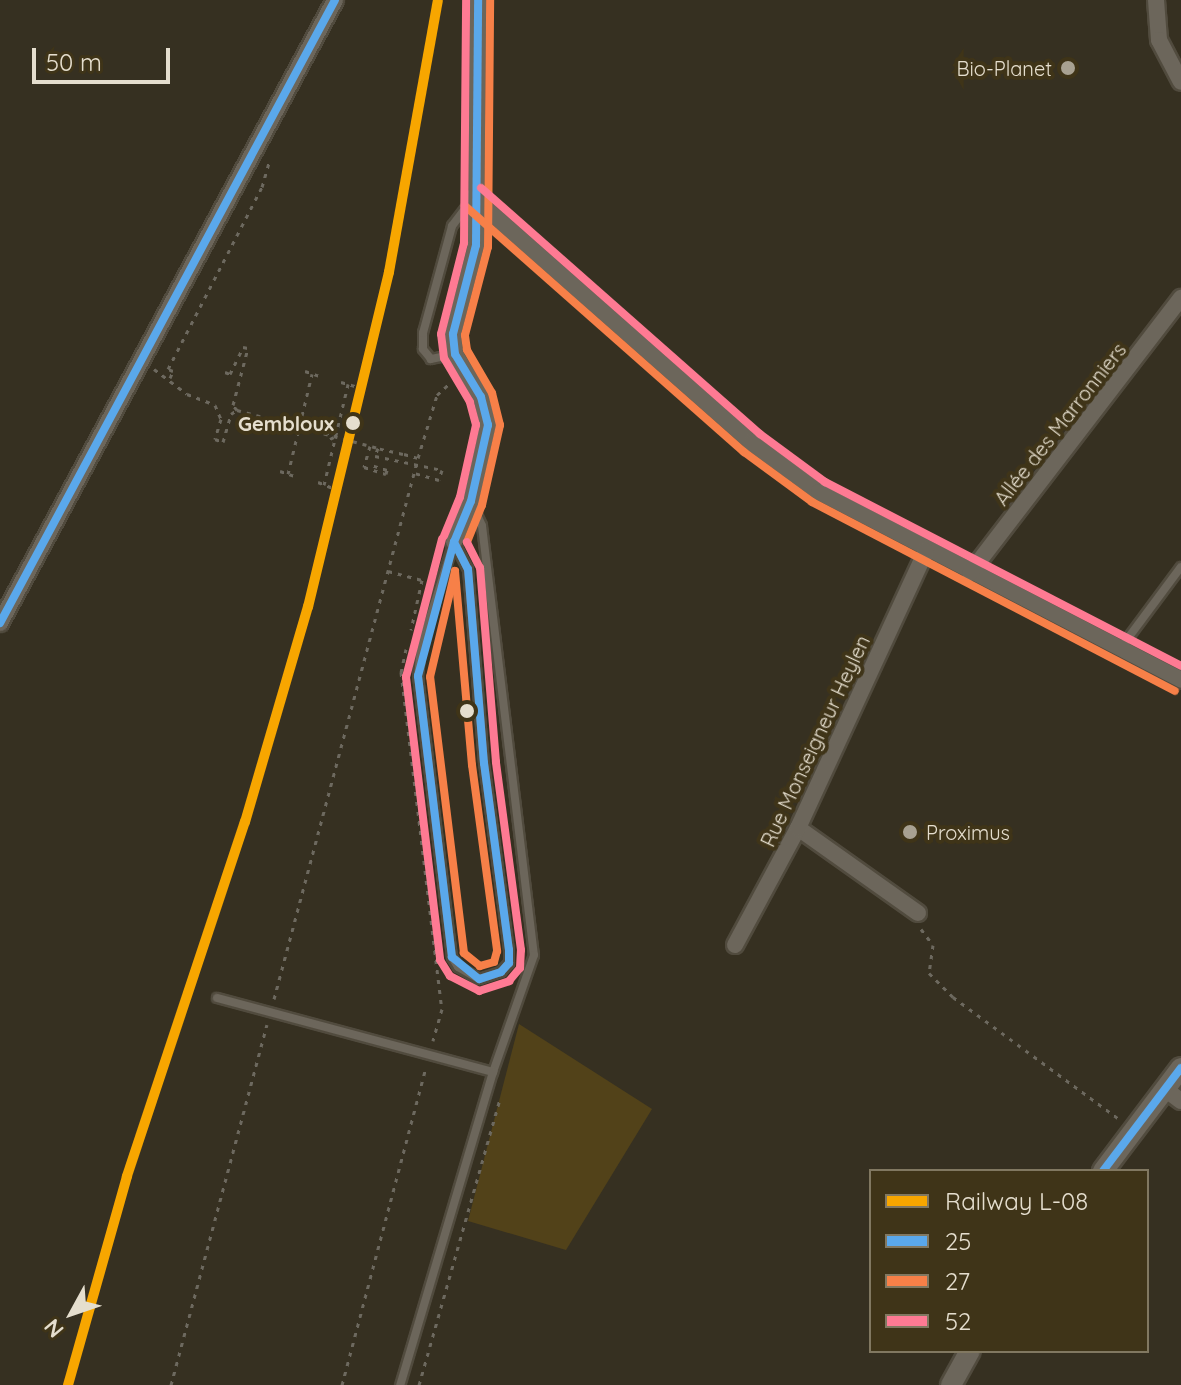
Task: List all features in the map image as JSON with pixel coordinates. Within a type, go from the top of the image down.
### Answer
[{"type":"street","points":[[0,623],[335,0]]},
{"type":"street","points":[[454,542],[471,501],[488,425],[481,397],[463,372],[455,354],[453,334],[476,245],[473,197],[478,0]]},
{"type":"street","points":[[1156,0],[1159,40],[1181,82]]},
{"type":"street","points":[[473,197],[763,451],[854,514],[1181,680]]},
{"type":"street","name":"Allée des Marronniers","points":[[970,573],[1181,298]]},
{"type":"street","name":"Rue Monseigneur Heylen","points":[[735,945],[798,828],[926,551]]},
{"type":"street","points":[[798,828],[918,913]]},
{"type":"street","points":[[1104,1169],[1134,1129],[1173,1095],[1181,1068]]},
{"type":"street","points":[[951,1385],[969,1353]]},
{"type":"lane","points":[[455,354],[431,359],[423,349],[423,333],[452,226],[473,197]]},
{"type":"lane","points":[[400,1385],[507,1027],[534,955],[482,526],[471,501]]},
{"type":"lane","points":[[454,542],[468,569],[484,763],[509,950],[509,963],[501,972],[479,979],[458,967],[452,957],[418,676],[421,646],[454,542]]},
{"type":"lane","points":[[1120,649],[1181,567]]},
{"type":"lane","points":[[217,998],[493,1072]]},
{"type":"path","points":[[170,378],[173,371],[168,369],[262,187],[272,150],[258,140]]},
{"type":"path","points":[[225,372],[230,374],[243,347],[248,348],[232,406],[237,410],[418,458]]},
{"type":"path","points":[[305,371],[322,377]]},
{"type":"path","points":[[158,372],[170,378],[187,394],[215,405],[221,419],[215,439],[223,442],[231,414],[237,410]]},
{"type":"path","points":[[171,1385],[418,458],[437,395],[463,372]]},
{"type":"path","points":[[288,474],[312,374]]},
{"type":"path","points":[[341,382],[358,387]]},
{"type":"path","points":[[324,485],[348,384]]},
{"type":"path","points":[[292,421],[294,430],[300,426]]},
{"type":"path","points":[[329,430],[330,439],[336,436]]},
{"type":"path","points":[[370,446],[364,467],[386,474],[387,470],[372,465]]},
{"type":"path","points":[[378,448],[375,456],[401,464]]},
{"type":"path","points":[[401,464],[403,454]]},
{"type":"path","points":[[401,464],[402,458],[442,470],[439,480],[414,473]]},
{"type":"path","points":[[280,471],[297,477]]},
{"type":"path","points":[[318,482],[333,488]]},
{"type":"path","points":[[342,1385],[442,1009],[401,672],[422,580],[388,571]]},
{"type":"path","points":[[918,913],[933,945],[929,973],[953,997],[1134,1129]]},
{"type":"path","points":[[419,1385],[494,1135],[502,1093]]},
{"type":"shaded area","points":[[519,1024],[652,1109],[566,1250],[468,1221]]},
{"type":"rail line","name":"L-08","points":[[68,1385],[127,1176],[245,822],[308,607],[389,272],[438,0]]},
{"type":"transit line","name":"25","points":[[0,623],[335,0]]},
{"type":"transit line","name":"52","points":[[444,536],[460,497],[476,425],[470,402],[444,358],[441,334],[464,243],[466,0]]},
{"type":"transit line","name":"25","points":[[454,542],[471,501],[488,425],[481,397],[455,354],[453,334],[476,245],[478,0]]},
{"type":"transit line","name":"27","points":[[467,542],[482,505],[500,425],[492,393],[467,350],[465,335],[488,247],[490,0]]},
{"type":"transit line","name":"52","points":[[481,188],[760,434],[825,482],[1181,666]]},
{"type":"transit line","name":"27","points":[[465,206],[744,452],[812,502],[1175,691]]},
{"type":"transit line","name":"52","points":[[442,539],[406,677],[440,960],[450,976],[479,991],[509,981],[520,968],[521,950],[496,762],[480,568],[467,542]]},
{"type":"transit line","name":"25","points":[[454,542],[468,569],[484,763],[509,950],[509,963],[501,972],[479,979],[452,957],[418,676],[454,542]]},
{"type":"transit line","name":"27","points":[[455,571],[472,765],[497,951],[494,962],[480,966],[464,953],[430,677],[455,571]]},
{"type":"transit line","name":"25","points":[[1105,1169],[1181,1068]]},
{"type":"place","name":"Bio-Planet","points":[[1068,68]]},
{"type":"place","name":"Gembloux","points":[[353,423]]},
{"type":"place","name":"Proximus","points":[[910,832]]}]
